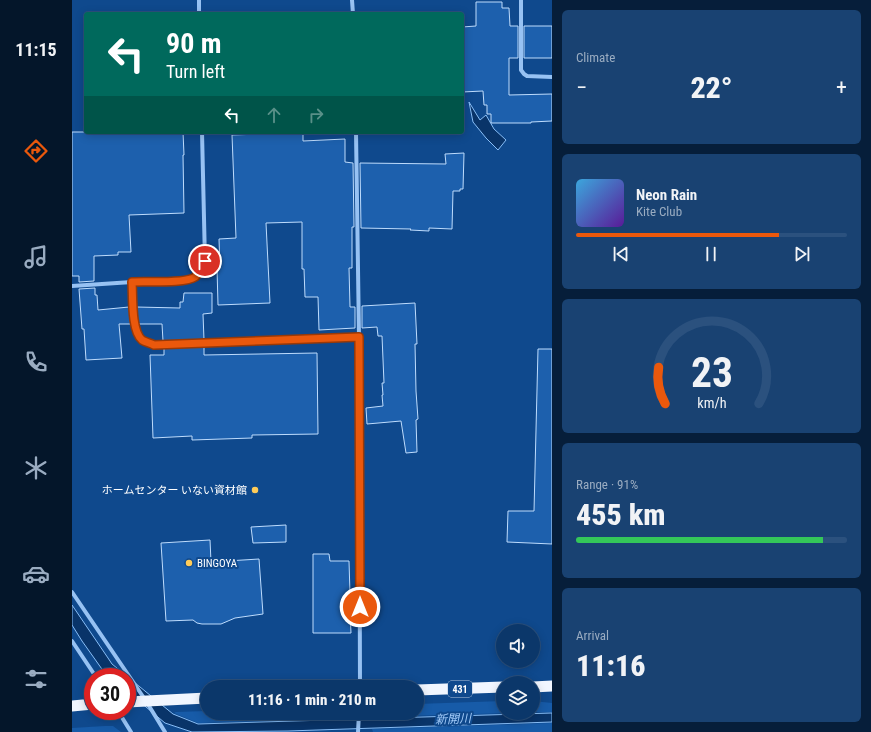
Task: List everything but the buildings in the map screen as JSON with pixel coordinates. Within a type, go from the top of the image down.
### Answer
[{"type":"highway","points":[[540,687],[552,686]]},
{"type":"highway","name":"431","points":[[424,690],[496,687]]},
{"type":"highway","points":[[136,702],[200,698]]},
{"type":"highway","points":[[72,706],[84,705]]},
{"type":"street","points":[[199,0],[199,12]]},
{"type":"street","points":[[352,0],[353,12]]},
{"type":"street","points":[[521,0],[521,70],[527,76],[552,77]]},
{"type":"street","points":[[72,286],[132,282],[185,281],[195,277],[201,270],[205,261],[202,134]]},
{"type":"street","points":[[356,134],[359,337],[360,680]]},
{"type":"street","points":[[132,282],[134,322],[137,333],[142,340],[154,345],[359,337]]},
{"type":"street","points":[[72,592],[121,663],[164,731]]},
{"type":"street","points":[[72,641],[90,668]]},
{"type":"street","points":[[124,720],[131,732]]},
{"type":"street","points":[[358,732],[359,720]]},
{"type":"shaded area","points":[[496,701],[496,713],[424,715],[424,704]]},
{"type":"shaded area","points":[[540,702],[552,703],[552,712],[540,712]]},
{"type":"shaded area","points":[[200,711],[200,720],[310,720],[198,723],[174,713]]},
{"type":"shaded area","points":[[552,723],[552,732],[373,732],[372,729]]},
{"type":"shaded area","points":[[113,726],[121,732],[72,732],[72,728]]},
{"type":"water","points":[[469,102],[480,120],[486,115],[494,129],[506,140],[498,150],[473,122]]},
{"type":"water","points":[[72,605],[112,664],[117,668],[101,668],[72,625]]},
{"type":"water","name":"新開川","points":[[136,684],[173,714],[198,724],[327,720],[424,720],[424,717],[496,715],[496,720],[540,720],[540,713],[552,713],[552,722],[288,731],[192,732],[165,723],[136,699]]},
{"type":"place","name":"ホームセンター いない資材館","points":[[255,490]]},
{"type":"place","name":"BINGOYA","points":[[189,563]]},
{"type":"route","points":[[205,261],[201,270],[195,277],[185,281],[132,282],[134,322],[137,333],[142,340],[154,345],[359,337],[360,607]]}]
